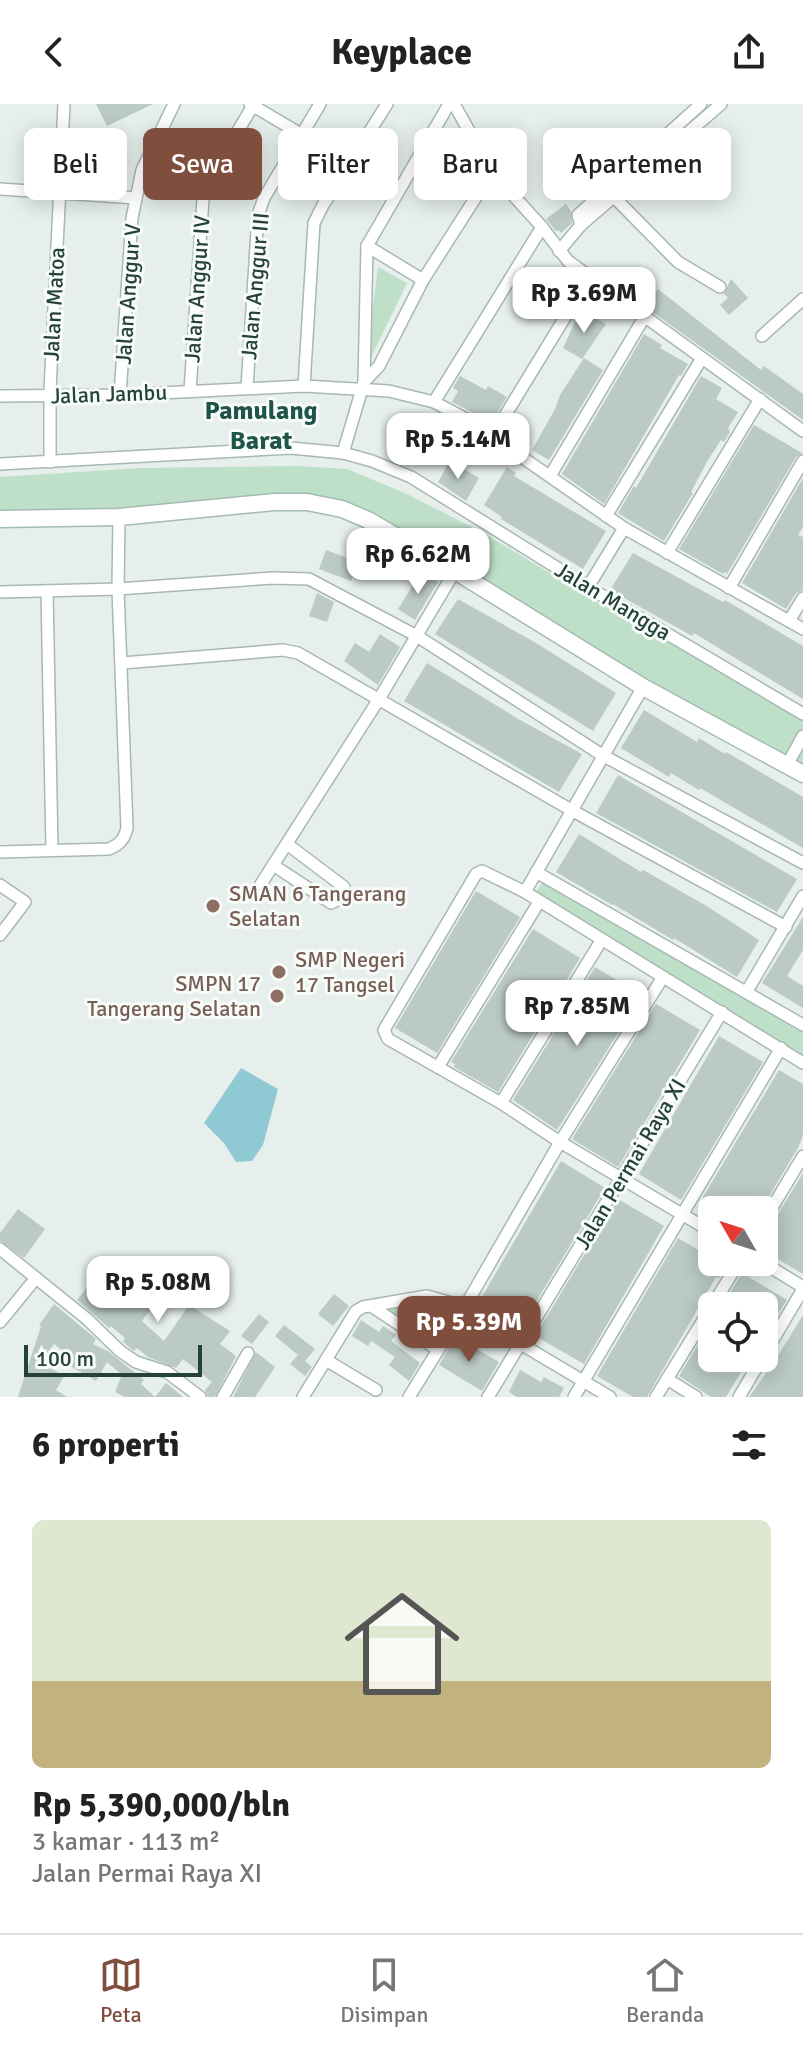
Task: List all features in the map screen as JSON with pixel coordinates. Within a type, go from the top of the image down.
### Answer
[{"type":"street","name":"Jalan Matoa","points":[[62,128],[64,104]]},
{"type":"street","name":"Jalan Anggur V","points":[[120,395],[129,250],[136,198],[146,158],[174,104]]},
{"type":"street","name":"Jalan Anggur III","points":[[306,128],[320,104]]},
{"type":"street","points":[[372,128],[387,104]]},
{"type":"street","points":[[398,189],[452,104],[466,128]]},
{"type":"street","points":[[581,225],[578,215],[701,104]]},
{"type":"street","points":[[694,128],[721,104]]},
{"type":"street","points":[[252,105],[290,128]]},
{"type":"street","name":"Jalan Anggur IV","points":[[190,391],[203,199],[215,169],[252,105]]},
{"type":"street","points":[[683,120],[692,128]]},
{"type":"street","name":"Jalan Anggur III","points":[[247,388],[258,215],[278,175]]},
{"type":"street","points":[[0,189],[24,191]]},
{"type":"street","points":[[127,198],[136,198]]},
{"type":"street","name":"Jalan Matoa","points":[[50,462],[58,200]]},
{"type":"street","points":[[304,386],[314,223],[328,200]]},
{"type":"street","points":[[343,453],[363,386],[367,246],[392,200]]},
{"type":"street","points":[[363,386],[379,366],[423,280],[474,200]]},
{"type":"street","points":[[517,200],[559,251],[589,278],[803,431]]},
{"type":"street","points":[[559,251],[581,225],[610,200]]},
{"type":"street","points":[[617,200],[678,262],[720,287]]},
{"type":"street","points":[[434,402],[542,227]]},
{"type":"street","points":[[367,246],[423,280]]},
{"type":"street","points":[[492,437],[589,278]]},
{"type":"street","points":[[762,336],[803,299]]},
{"type":"street","points":[[550,476],[645,316]]},
{"type":"street","points":[[606,516],[702,358]]},
{"type":"street","name":"Jalan Jambu","points":[[0,396],[363,386],[434,402],[452,410],[624,528],[803,629]]},
{"type":"street","points":[[667,553],[760,399]]},
{"type":"street","name":"Jalan Mangga","points":[[0,464],[275,449],[343,453],[411,477],[588,587],[803,714]]},
{"type":"street","points":[[729,588],[803,461]]},
{"type":"street","points":[[0,519],[119,517],[275,502],[324,504],[368,520],[643,687],[803,774]]},
{"type":"street","points":[[0,852],[109,849],[119,845],[124,838],[127,828],[118,589],[119,517]]},
{"type":"street","points":[[588,587],[624,528]]},
{"type":"street","points":[[261,884],[379,699],[455,571]]},
{"type":"street","points":[[0,592],[118,589],[301,578],[328,588],[417,636],[602,755],[803,863]]},
{"type":"street","points":[[47,591],[52,849]]},
{"type":"street","points":[[789,621],[803,598]]},
{"type":"street","points":[[122,663],[283,650],[314,659],[573,811],[786,927]]},
{"type":"street","points":[[525,892],[643,687]]},
{"type":"street","points":[[787,765],[803,736]]},
{"type":"street","points":[[273,865],[331,903],[341,898],[344,887],[287,844]]},
{"type":"street","points":[[698,1223],[560,1142],[501,1103],[388,1039],[384,1030],[476,874],[482,871],[525,892],[803,1063]]},
{"type":"street","points":[[536,872],[803,1025]]},
{"type":"street","points":[[0,885],[25,902],[0,935]]},
{"type":"street","points":[[747,991],[803,896]]},
{"type":"street","points":[[438,1067],[539,902]]},
{"type":"street","points":[[501,1103],[601,941]]},
{"type":"street","points":[[409,1397],[560,1142],[663,977]]},
{"type":"street","name":"Jalan Permai Raya XI","points":[[488,1397],[722,1012]]},
{"type":"street","points":[[574,1397],[781,1048]]},
{"type":"street","points":[[778,1198],[803,1156]]},
{"type":"street","points":[[0,1249],[129,1358],[167,1372],[200,1397]]},
{"type":"street","points":[[778,1272],[803,1288],[778,1331]]},
{"type":"street","points":[[0,1322],[36,1278]]},
{"type":"street","points":[[303,1397],[356,1311],[427,1296],[452,1303],[610,1397]]},
{"type":"street","points":[[371,1306],[438,1350]]},
{"type":"street","points":[[656,1397],[698,1329]]},
{"type":"street","points":[[223,1397],[248,1353]]},
{"type":"street","points":[[326,1360],[376,1390]]},
{"type":"street","points":[[739,1397],[754,1372]]},
{"type":"street","points":[[667,1379],[696,1397]]},
{"type":"green space","points":[[378,267],[407,283],[365,370]]},
{"type":"green space","points":[[299,466],[347,469],[407,494],[485,534],[583,593],[803,711],[803,771],[649,683],[456,561],[382,521],[326,503],[0,519],[0,477],[140,468]]},
{"type":"green space","points":[[544,879],[803,1027],[803,1065],[530,903]]},
{"type":"green space","points":[[427,1296],[463,1310],[438,1350],[371,1306]]},
{"type":"water","points":[[241,1068],[278,1089],[263,1145],[252,1161],[236,1162],[224,1143],[204,1123]]},
{"type":"building","points":[[96,104],[153,104],[107,126]]},
{"type":"building","points":[[566,204],[571,211],[572,223],[561,233],[546,219]]},
{"type":"building","points":[[731,279],[748,298],[729,315],[720,305],[728,298],[724,294]]},
{"type":"building","points":[[658,289],[761,370],[764,366],[803,394],[803,420],[644,306]]},
{"type":"building","points":[[587,312],[606,324],[582,359],[563,348],[575,322],[579,324]]},
{"type":"building","points":[[644,334],[662,345],[660,348],[688,364],[604,504],[562,474]]},
{"type":"building","points":[[584,358],[603,370],[549,460],[532,450],[560,395]]},
{"type":"building","points":[[460,376],[507,397],[491,422],[452,402],[458,391],[453,388]]},
{"type":"building","points":[[701,376],[722,388],[716,399],[738,412],[728,428],[730,432],[708,460],[693,493],[664,541],[618,513],[634,486],[636,488]]},
{"type":"building","points":[[754,425],[802,453],[796,457],[727,574],[723,574],[679,549]]},
{"type":"building","points":[[450,461],[479,478],[466,501],[438,482]]},
{"type":"building","points":[[507,467],[516,473],[514,476],[606,531],[583,569],[501,519],[484,505]]},
{"type":"building","points":[[803,478],[803,527],[798,535],[803,537],[803,590],[796,593],[786,609],[742,583]]},
{"type":"building","points":[[326,550],[358,562],[351,581],[319,569]]},
{"type":"building","points":[[633,553],[723,602],[725,600],[803,646],[803,699],[694,633],[692,636],[610,590]]},
{"type":"building","points":[[421,572],[438,582],[415,620],[398,609]]},
{"type":"building","points":[[317,593],[334,602],[327,622],[309,616]]},
{"type":"building","points":[[458,599],[616,693],[593,731],[435,634]]},
{"type":"building","points":[[380,634],[400,647],[378,685],[344,661],[355,643],[369,652]]},
{"type":"building","points":[[427,663],[582,754],[559,792],[404,701]]},
{"type":"building","points":[[644,710],[697,742],[699,738],[726,752],[803,797],[803,848],[700,788],[671,773],[669,777],[621,748]]},
{"type":"building","points":[[618,775],[797,879],[777,912],[596,813]]},
{"type":"building","points":[[579,834],[641,872],[643,870],[705,905],[759,940],[737,977],[556,872]]},
{"type":"building","points":[[476,891],[520,917],[437,1053],[395,1028]]},
{"type":"building","points":[[803,917],[803,950],[787,976],[803,986],[803,1008],[762,983]]},
{"type":"building","points":[[533,929],[580,958],[498,1092],[454,1067],[455,1064],[451,1062]]},
{"type":"building","points":[[595,967],[642,995],[557,1130],[513,1100]]},
{"type":"building","points":[[656,1004],[700,1030],[618,1167],[572,1139]]},
{"type":"building","points":[[719,1036],[763,1062],[681,1200],[639,1174]]},
{"type":"building","points":[[779,1070],[803,1084],[803,1135],[769,1196],[704,1196]]},
{"type":"building","points":[[561,1161],[605,1188],[522,1325],[480,1300]]},
{"type":"building","points":[[803,1173],[803,1274],[778,1259],[778,1214]]},
{"type":"building","points":[[618,1199],[664,1226],[584,1364],[537,1337],[537,1333]]},
{"type":"building","points":[[18,1209],[45,1229],[24,1258],[0,1241],[0,1233]]},
{"type":"building","points":[[678,1238],[698,1250],[698,1276],[720,1276],[716,1277],[707,1292],[698,1292],[698,1308],[647,1397],[633,1397],[597,1376]]},
{"type":"building","points":[[110,1258],[130,1275],[136,1269],[166,1288],[142,1321],[164,1341],[189,1305],[230,1331],[220,1344],[236,1356],[215,1397],[208,1397],[205,1390],[212,1382],[183,1359],[176,1368],[148,1357],[137,1348],[134,1351],[123,1342],[125,1338],[77,1300]]},
{"type":"building","points":[[740,1276],[747,1276],[774,1292],[730,1292]]},
{"type":"building","points":[[334,1294],[349,1306],[333,1326],[318,1314]]},
{"type":"building","points":[[778,1295],[787,1300],[778,1314]]},
{"type":"building","points":[[54,1304],[96,1339],[93,1344],[109,1352],[144,1380],[141,1384],[155,1397],[125,1397],[115,1392],[122,1375],[107,1362],[96,1381],[70,1366],[74,1359],[54,1344],[41,1362],[64,1376],[56,1390],[67,1397],[18,1397],[39,1325]]},
{"type":"building","points":[[259,1314],[269,1322],[252,1344],[241,1336]]},
{"type":"building","points":[[803,1315],[803,1397],[749,1397],[767,1372],[778,1372],[778,1356]]},
{"type":"building","points":[[361,1320],[379,1332],[383,1326],[396,1335],[391,1341],[420,1363],[409,1381],[389,1365],[395,1357],[371,1341],[368,1346],[352,1336]]},
{"type":"building","points":[[284,1325],[315,1349],[305,1361],[312,1367],[305,1376],[290,1364],[298,1355],[275,1336]]},
{"type":"building","points":[[456,1337],[499,1362],[482,1391],[439,1365]]},
{"type":"building","points":[[698,1345],[698,1372],[741,1372],[726,1397],[711,1397],[679,1376]]},
{"type":"building","points":[[256,1352],[275,1367],[255,1397],[233,1397]]},
{"type":"building","points":[[520,1370],[541,1382],[544,1377],[564,1388],[559,1397],[517,1397],[509,1392]]},
{"type":"building","points":[[166,1383],[183,1397],[155,1397]]},
{"type":"place","name":"SMAN 6 Tangerang Selatan","points":[[213,906]]},
{"type":"place","name":"SMP Negeri 17 Tangsel","points":[[279,972]]},
{"type":"place","name":"SMPN 17 Tangerang Selatan","points":[[277,996]]},
{"type":"district","name":"Pamulang Barat","points":[[261,426]]}]
